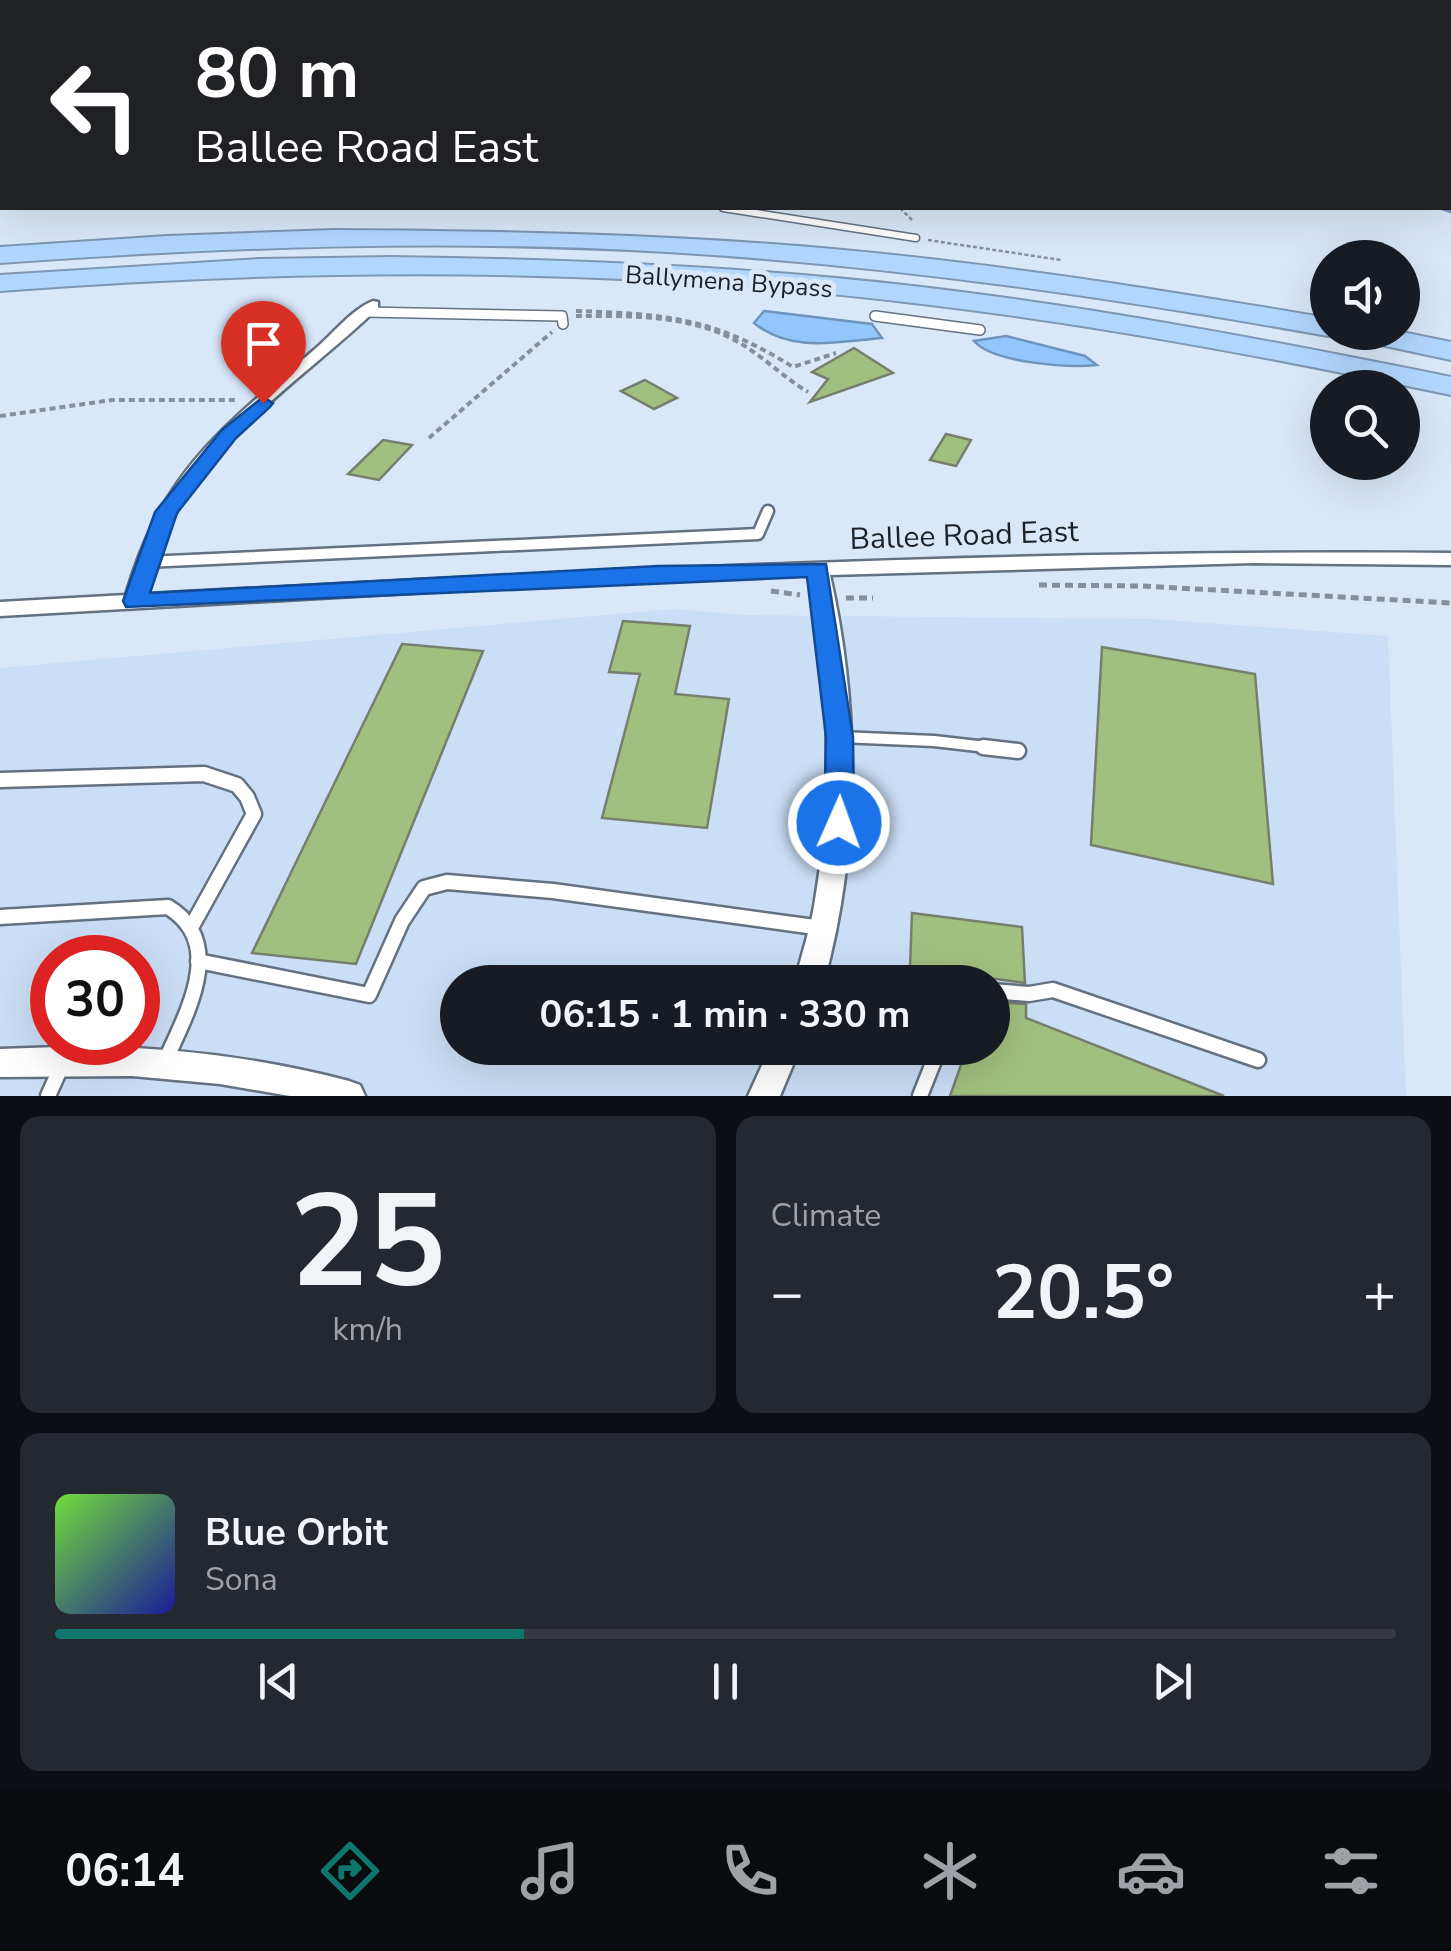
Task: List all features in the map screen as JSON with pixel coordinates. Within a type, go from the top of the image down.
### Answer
[{"type":"highway","points":[[0,242],[217,229],[459,226],[678,238],[868,254],[928,264]]},
{"type":"highway","name":"Ballymena Bypass","points":[[0,255],[204,242],[464,236],[704,245],[928,264],[1126,290],[1310,324]]},
{"type":"highway","name":"Ballymena Bypass","points":[[0,284],[190,270],[432,266],[759,281],[914,308],[1161,331],[1451,386]]},
{"type":"highway","points":[[0,305],[229,281],[447,271],[759,281]]},
{"type":"highway","points":[[1420,344],[1451,350]]},
{"type":"street","points":[[135,601],[166,512],[229,434],[369,308]]},
{"type":"street","name":"Ballee Road East","points":[[0,609],[658,573],[1253,557],[1451,559]]},
{"type":"street","points":[[813,965],[837,854],[841,793],[840,737],[818,569]]},
{"type":"street","points":[[0,1063],[30,1062]]},
{"type":"street","points":[[160,1065],[253,1076],[348,1096]]},
{"type":"street","points":[[764,1096],[778,1065]]},
{"type":"lane","points":[[736,210],[916,238]]},
{"type":"lane","points":[[369,308],[562,320]]},
{"type":"lane","points":[[875,316],[914,308],[980,330]]},
{"type":"lane","points":[[146,562],[758,534],[768,510]]},
{"type":"lane","points":[[840,737],[934,741],[1018,752]]},
{"type":"lane","points":[[0,780],[204,774],[225,778],[243,789],[254,814],[193,924]]},
{"type":"lane","points":[[198,961],[369,995],[402,922],[424,888],[447,882],[553,891],[823,928]]},
{"type":"lane","points":[[0,917],[168,907],[180,911],[193,924],[199,943],[198,961],[183,1022],[163,1065]]},
{"type":"lane","points":[[1010,992],[1053,990],[1258,1060]]},
{"type":"lane","points":[[48,1096],[62,1065]]},
{"type":"lane","points":[[920,1096],[932,1065]]},
{"type":"path","points":[[573,310],[659,314],[706,322],[740,334],[793,367],[836,354]]},
{"type":"path","points":[[429,438],[562,320],[660,319],[712,330],[742,344],[808,392]]},
{"type":"path","points":[[0,416],[140,399],[263,403]]},
{"type":"path","points":[[1029,584],[1142,586],[1451,603]]},
{"type":"shaded area","points":[[673,609],[744,615],[1152,619],[1388,636],[1406,1096],[0,1096],[0,668]]},
{"type":"water","points":[[764,311],[872,324],[882,338],[831,343],[783,339],[754,323]]},
{"type":"water","points":[[1006,336],[1085,356],[1097,365],[1050,365],[1014,359],[974,341]]},
{"type":"building","points":[[854,348],[893,373],[810,402],[828,379],[812,372]]},
{"type":"building","points":[[645,380],[677,398],[654,409],[621,391]]},
{"type":"building","points":[[946,434],[971,440],[956,466],[930,460]]},
{"type":"building","points":[[383,440],[412,445],[379,480],[348,474]]},
{"type":"building","points":[[623,621],[690,626],[675,694],[729,699],[707,828],[602,818],[640,674],[609,672]]},
{"type":"building","points":[[402,644],[483,651],[356,964],[252,953]]},
{"type":"building","points":[[1102,647],[1255,674],[1273,884],[1091,845]]},
{"type":"building","points":[[912,913],[1022,927],[1025,983],[1010,981],[1010,965],[910,965]]},
{"type":"building","points":[[1010,1003],[1026,1004],[1026,1018],[1224,1096],[950,1096],[961,1065],[1010,1065]]},
{"type":"route","points":[[263,403],[229,434],[166,512],[135,601],[658,573],[818,569],[840,737],[839,823]]}]
